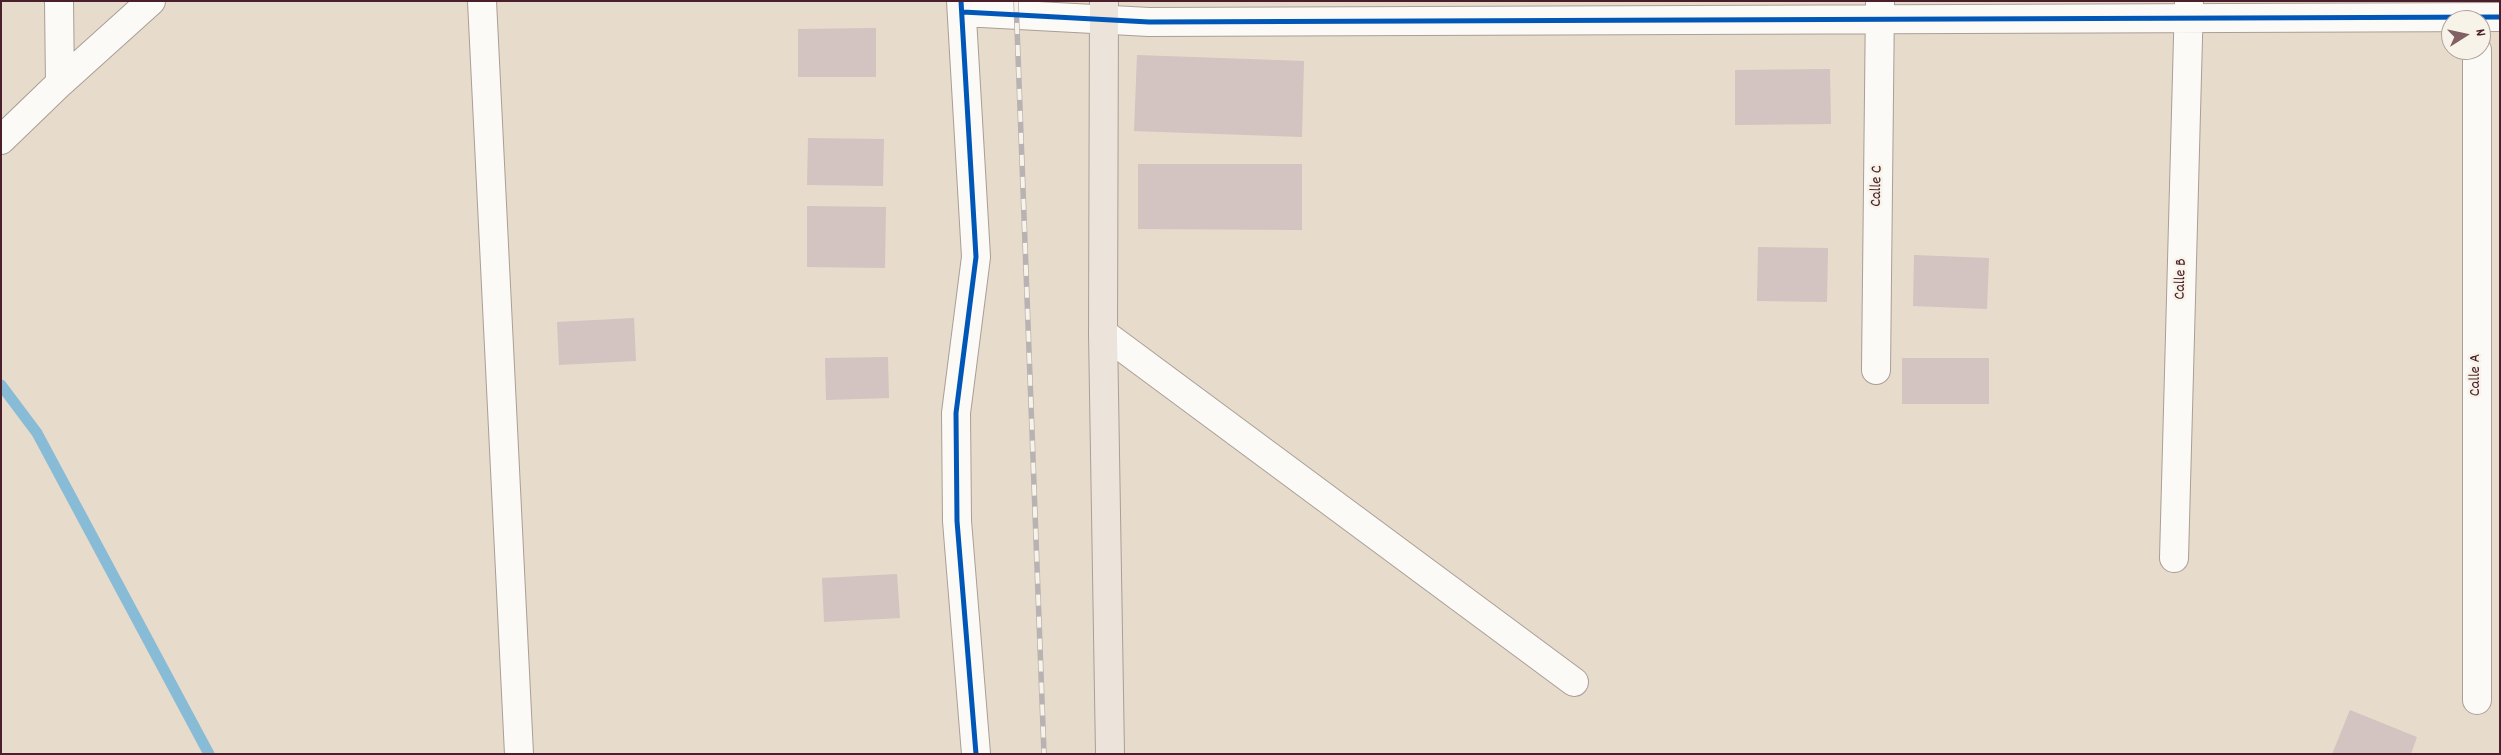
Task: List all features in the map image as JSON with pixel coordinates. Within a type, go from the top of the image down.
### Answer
[{"type":"main road","points":[[1104,11],[1103,333],[1110,754]]},
{"type":"street","points":[[59,1],[60,83]]},
{"type":"street","points":[[1,140],[60,83],[151,1]]},
{"type":"street","points":[[482,1],[519,754]]},
{"type":"street","points":[[976,754],[957,521],[956,413],[976,256],[962,7],[1104,11],[2189,9],[2441,13]]},
{"type":"street","name":"Calle B","points":[[2174,558],[2189,9]]},
{"type":"street","name":"Calle C","points":[[1876,370],[1880,10]]},
{"type":"street","name":"Calle A","points":[[2477,60],[2477,700]]},
{"type":"street","points":[[1103,333],[1574,682]]},
{"type":"building","points":[[876,28],[876,77],[798,77],[798,29]]},
{"type":"building","points":[[1137,55],[1304,61],[1302,137],[1134,131]]},
{"type":"building","points":[[1830,69],[1831,124],[1735,125],[1735,70]]},
{"type":"building","points":[[808,138],[884,139],[883,186],[807,185]]},
{"type":"building","points":[[1138,164],[1302,164],[1302,230],[1138,229]]},
{"type":"building","points":[[807,206],[886,207],[885,268],[807,267]]},
{"type":"building","points":[[1758,247],[1828,248],[1827,302],[1757,301]]},
{"type":"building","points":[[1914,255],[1989,258],[1987,309],[1913,306]]},
{"type":"building","points":[[634,318],[636,361],[559,365],[557,322]]},
{"type":"building","points":[[888,357],[889,398],[826,400],[825,358]]},
{"type":"building","points":[[1902,358],[1989,358],[1989,404],[1902,404]]},
{"type":"building","points":[[897,574],[900,618],[824,622],[822,578]]},
{"type":"building","points":[[2350,710],[2417,737],[2411,754],[2332,754]]},
{"type":"waterway","points":[[1,385],[37,433],[209,754]]},
{"type":"railway","points":[[1016,1],[1044,754]]},
{"type":"cycle path","points":[[961,1],[976,257],[956,413],[957,521],[976,754]]},
{"type":"cycle path","points":[[963,12],[1149,22],[2500,17]]}]
